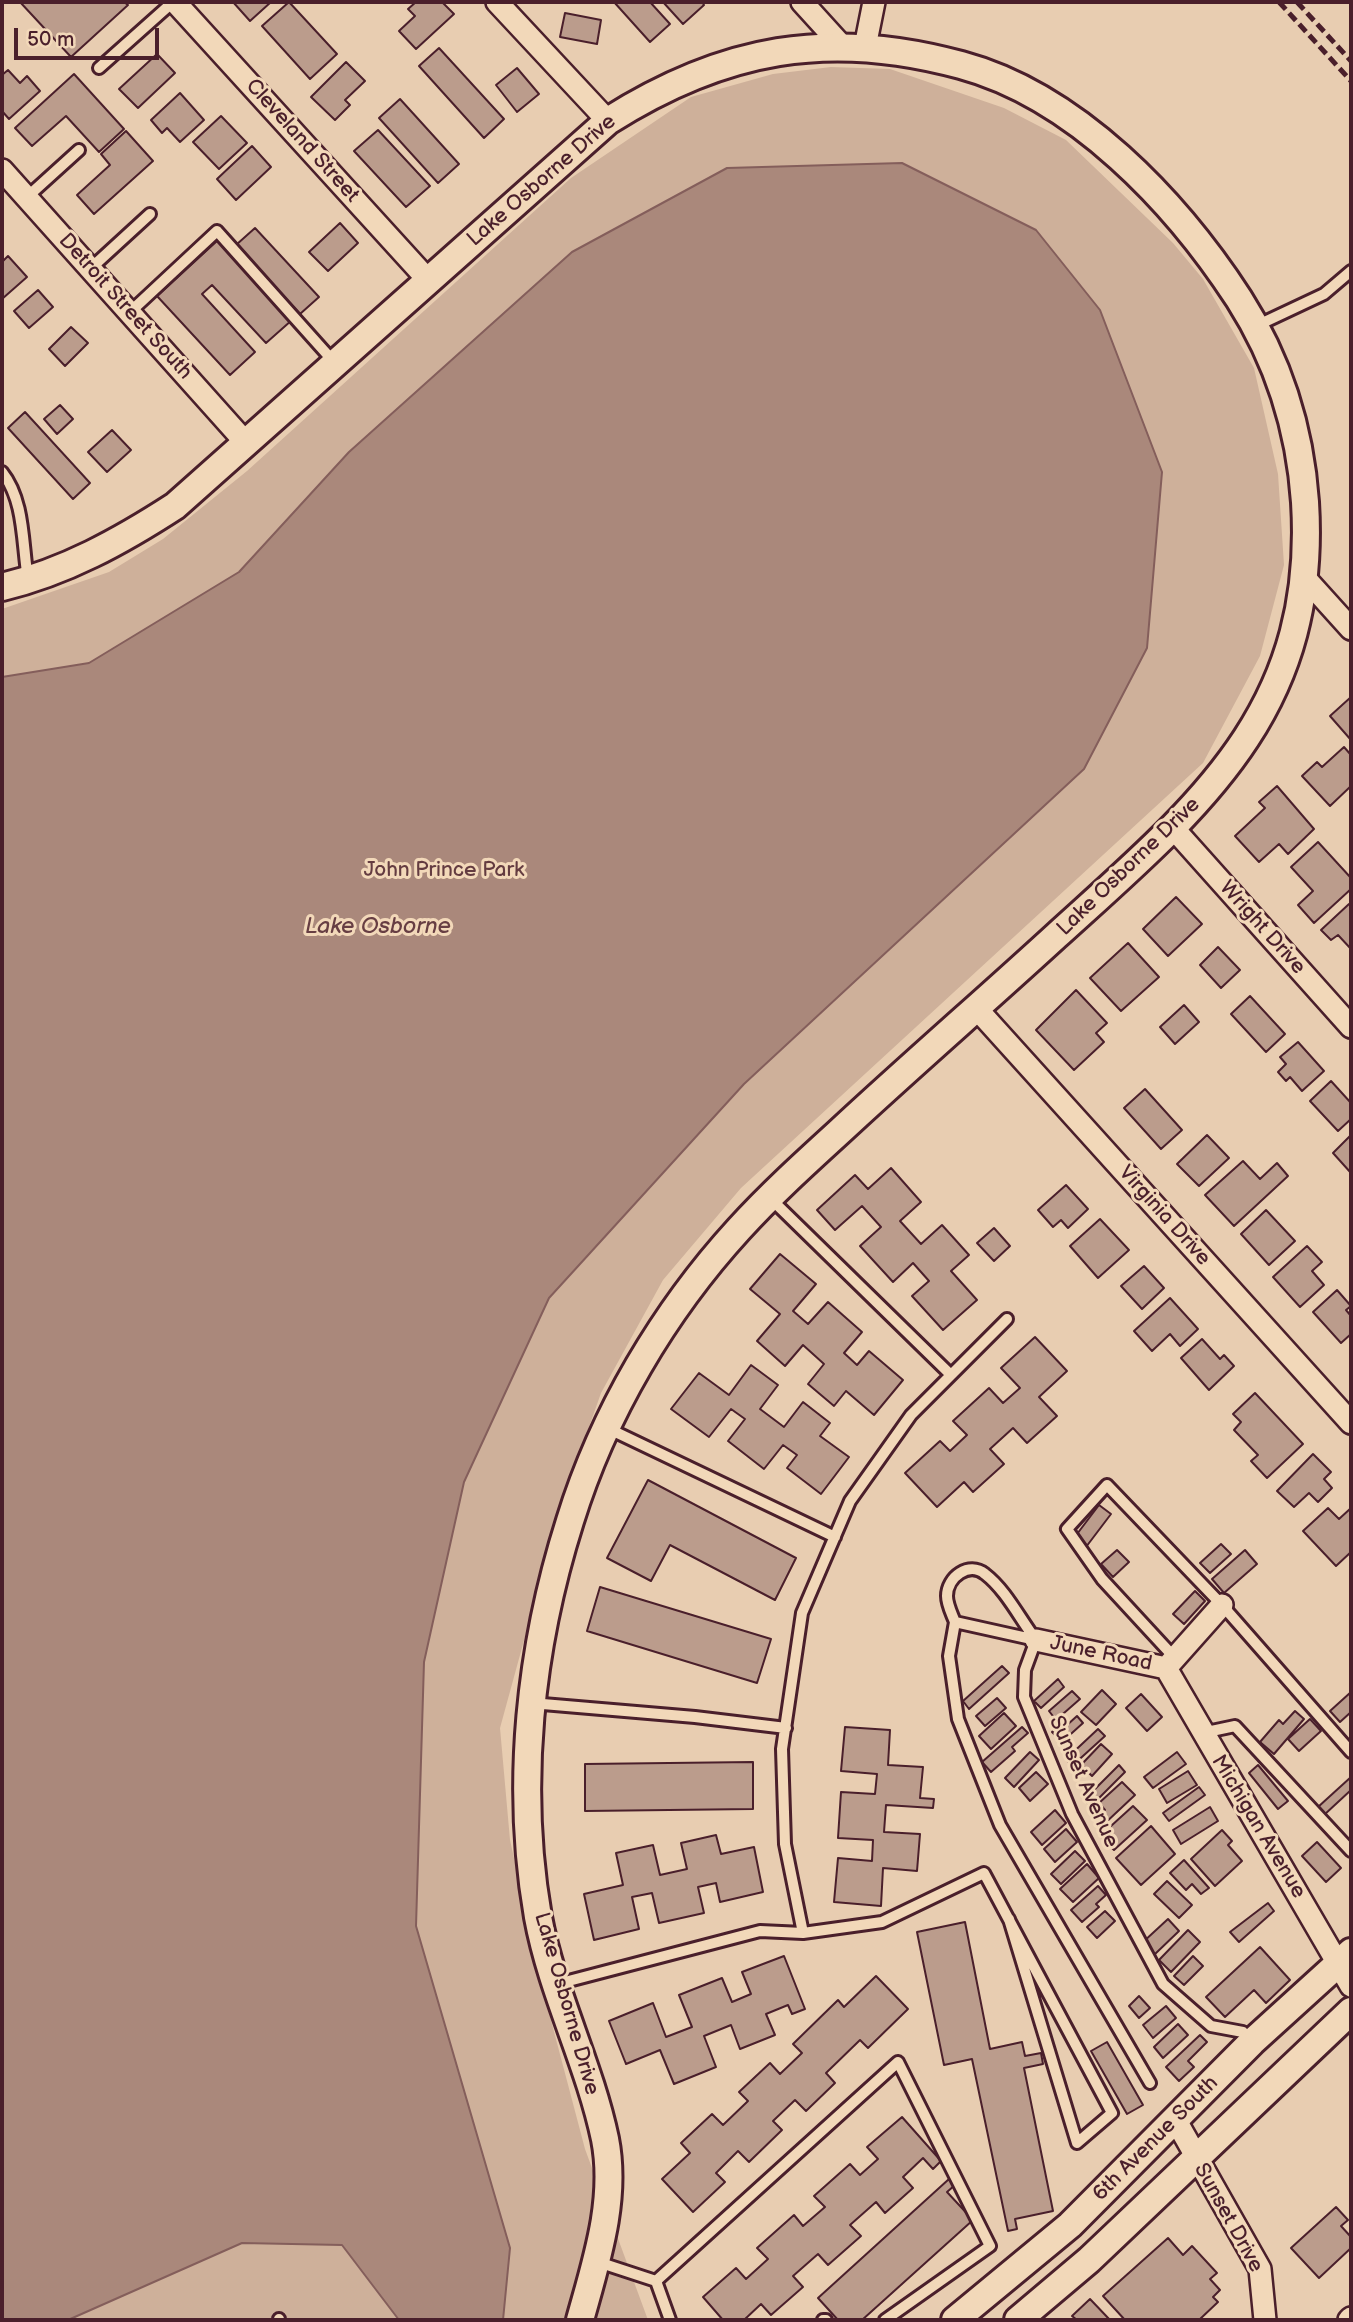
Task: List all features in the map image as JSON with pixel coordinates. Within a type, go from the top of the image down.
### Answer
[{"type":"street","name":"Cleveland Street","points":[[174,2],[429,281]]},
{"type":"street","points":[[497,2],[608,121]]},
{"type":"street","points":[[802,2],[854,46],[874,2]]},
{"type":"street","name":"Lake Osborne Drive","points":[[10,581],[99,552],[175,506],[608,121],[669,86],[734,60],[806,46],[854,46],[905,52],[970,67],[1041,100],[1090,132],[1135,171],[1195,240],[1256,326],[1278,376],[1298,444],[1306,530],[1305,578],[1294,636],[1280,676],[1236,757],[1174,829],[769,1197],[733,1234],[689,1290],[649,1349],[607,1428],[571,1516],[549,1592],[531,1703],[529,1824],[539,1920],[605,2140],[608,2179],[604,2234],[580,2320]]},
{"type":"street","name":"Detroit Street South","points":[[2,170],[247,444]]},
{"type":"street","points":[[1305,578],[1351,629]]},
{"type":"street","name":"Wright Drive","points":[[1174,829],[1351,1027]]},
{"type":"street","name":"Virginia Drive","points":[[977,1009],[1351,1423]]},
{"type":"street","name":"June Road","points":[[1035,1640],[1170,1662],[1222,1605]]},
{"type":"street","name":"Michigan Avenue","points":[[1170,1662],[1202,1733],[1347,1967]]},
{"type":"street","name":"6th Avenue South","points":[[955,2320],[1070,2225],[1252,2042],[1347,1967]]},
{"type":"street","name":"6th Avenue South","points":[[1018,2320],[1089,2260],[1351,2011]]},
{"type":"street","name":"Sunset Drive","points":[[1175,2119],[1260,2269],[1265,2320]]},
{"type":"lane","points":[[99,68],[174,2]]},
{"type":"lane","points":[[26,198],[79,150]]},
{"type":"lane","points":[[90,269],[150,214]]},
{"type":"lane","points":[[129,313],[217,231],[336,364]]},
{"type":"lane","points":[[1256,326],[1324,293],[1351,271]]},
{"type":"lane","points":[[2,472],[13,486],[16,497],[10,581]]},
{"type":"lane","points":[[769,1197],[951,1375]]},
{"type":"lane","points":[[803,1933],[785,1844],[782,1749],[803,1613],[850,1501],[911,1415],[1007,1319]]},
{"type":"lane","points":[[607,1428],[835,1538]]},
{"type":"lane","points":[[1170,1662],[1102,1578],[1067,1529],[1107,1485],[1222,1605],[1351,1752]]},
{"type":"lane","points":[[1035,1640],[995,1582],[982,1571],[972,1568],[961,1572],[948,1587],[947,1600],[955,1622],[949,1656],[958,1719],[996,1814],[1049,1914],[1150,2083]]},
{"type":"lane","points":[[955,1622],[1035,1640]]},
{"type":"lane","name":"Sunset Avenue","points":[[1035,1640],[1025,1670],[1024,1697],[1072,1814],[1098,1863],[1163,1983],[1210,2026],[1243,2032],[1252,2042]]},
{"type":"lane","points":[[531,1703],[786,1728]]},
{"type":"lane","points":[[1202,1733],[1235,1727],[1351,1851]]},
{"type":"lane","points":[[557,1984],[760,1931],[803,1933],[882,1922],[984,1873],[1009,1919],[1112,2113],[1077,2143],[1009,1919]]},
{"type":"lane","points":[[656,2281],[898,2062],[990,2246],[886,2320]]},
{"type":"lane","points":[[596,2261],[656,2281]]},
{"type":"lane","points":[[656,2281],[670,2320]]},
{"type":"green space","name":"Lake Osborne","points":[[831,67],[890,69],[1004,108],[1066,140],[1173,243],[1203,279],[1254,368],[1278,474],[1284,565],[1260,656],[1203,763],[741,1188],[663,1280],[601,1393],[560,1509],[500,1728],[510,1840],[543,1990],[585,2149],[648,2320],[2,2320],[2,609],[109,572],[163,539],[247,471],[571,178],[691,97],[773,74]]},
{"type":"water","name":"Lake Osborne","points":[[902,163],[1036,230],[1100,310],[1162,472],[1147,648],[1084,769],[744,1084],[549,1298],[464,1482],[424,1662],[416,1926],[510,2248],[503,2320],[399,2320],[342,2245],[242,2243],[68,2320],[2,2320],[2,677],[89,663],[239,572],[349,452],[572,252],[727,168]]},
{"type":"building","points":[[20,2],[124,2],[128,5],[71,57]]},
{"type":"building","points":[[233,2],[271,2],[250,21]]},
{"type":"building","points":[[289,2],[337,54],[310,79],[262,26]]},
{"type":"building","points":[[416,2],[442,2],[454,14],[416,49],[399,31],[415,16],[408,9]]},
{"type":"building","points":[[614,2],[650,2],[670,24],[650,42]]},
{"type":"building","points":[[663,2],[702,2],[704,5],[683,24]]},
{"type":"building","points":[[565,13],[601,20],[597,44],[560,37]]},
{"type":"building","points":[[439,48],[504,119],[484,138],[419,66]]},
{"type":"building","points":[[157,54],[175,73],[138,108],[119,89]]},
{"type":"building","points":[[346,62],[365,81],[345,100],[350,105],[335,120],[311,97]]},
{"type":"building","points":[[517,68],[539,94],[517,112],[496,85]]},
{"type":"building","points":[[8,70],[20,83],[27,76],[40,91],[9,119],[2,111],[2,75]]},
{"type":"building","points":[[74,74],[124,129],[99,152],[66,116],[32,146],[15,128]]},
{"type":"building","points":[[180,93],[204,120],[180,142],[167,128],[162,133],[151,120]]},
{"type":"building","points":[[400,99],[459,164],[438,183],[379,118]]},
{"type":"building","points":[[221,116],[247,143],[219,169],[193,142]]},
{"type":"building","points":[[378,130],[430,186],[406,207],[354,151]]},
{"type":"building","points":[[126,131],[153,161],[94,214],[77,195],[110,165],[101,154]]},
{"type":"building","points":[[252,146],[271,167],[236,200],[217,179]]},
{"type":"building","points":[[340,223],[358,243],[328,271],[309,252]]},
{"type":"building","points":[[255,228],[319,297],[300,314],[236,245]]},
{"type":"building","points":[[218,240],[292,320],[266,343],[212,285],[202,294],[255,352],[230,375],[157,296]]},
{"type":"building","points":[[8,256],[27,277],[2,299],[2,262]]},
{"type":"building","points":[[38,290],[53,307],[29,328],[14,311]]},
{"type":"building","points":[[71,327],[88,343],[65,366],[49,349]]},
{"type":"building","points":[[60,405],[73,419],[57,434],[44,419]]},
{"type":"building","points":[[25,412],[90,483],[73,499],[8,428]]},
{"type":"building","points":[[112,430],[131,450],[107,472],[88,452]]},
{"type":"building","points":[[1351,697],[1351,740],[1330,716]]},
{"type":"building","points":[[1344,747],[1351,755],[1351,786],[1330,806],[1302,776],[1317,762],[1322,767]]},
{"type":"building","points":[[1277,786],[1314,829],[1288,854],[1279,844],[1259,862],[1235,836],[1265,808],[1259,802]]},
{"type":"building","points":[[1318,842],[1351,878],[1351,889],[1314,923],[1298,905],[1313,891],[1291,867]]},
{"type":"building","points":[[1176,897],[1202,924],[1168,956],[1143,929]]},
{"type":"building","points":[[1349,904],[1351,949],[1338,935],[1331,940],[1321,930]]},
{"type":"building","points":[[1128,943],[1159,977],[1121,1011],[1090,978]]},
{"type":"building","points":[[1218,947],[1240,970],[1221,988],[1200,965]]},
{"type":"building","points":[[1076,990],[1107,1023],[1096,1033],[1104,1042],[1074,1070],[1036,1030]]},
{"type":"building","points":[[1250,996],[1285,1034],[1266,1052],[1231,1014]]},
{"type":"building","points":[[1184,1005],[1199,1022],[1175,1044],[1160,1027]]},
{"type":"building","points":[[1298,1042],[1324,1071],[1302,1091],[1290,1077],[1286,1081],[1278,1072],[1286,1064],[1280,1057]]},
{"type":"building","points":[[1331,1081],[1351,1103],[1351,1119],[1338,1131],[1310,1101]]},
{"type":"building","points":[[1145,1089],[1182,1130],[1161,1149],[1124,1108]]},
{"type":"building","points":[[1207,1135],[1229,1158],[1199,1186],[1177,1164]]},
{"type":"building","points":[[1351,1135],[1351,1173],[1333,1153]]},
{"type":"building","points":[[1243,1161],[1260,1179],[1277,1163],[1288,1176],[1234,1226],[1205,1195]]},
{"type":"building","points":[[891,1168],[921,1202],[900,1221],[921,1244],[942,1225],[969,1255],[951,1271],[977,1300],[943,1330],[912,1296],[929,1281],[913,1263],[893,1282],[860,1246],[881,1227],[862,1206],[835,1230],[817,1210],[855,1175],[868,1189]]},
{"type":"building","points":[[1066,1185],[1088,1209],[1068,1228],[1061,1220],[1053,1227],[1038,1210]]},
{"type":"building","points":[[1266,1210],[1295,1241],[1269,1265],[1241,1234]]},
{"type":"building","points":[[1100,1219],[1129,1250],[1098,1278],[1070,1246]]},
{"type":"building","points":[[994,1228],[1010,1246],[994,1261],[977,1243]]},
{"type":"building","points":[[1307,1246],[1322,1262],[1312,1271],[1324,1285],[1300,1307],[1273,1277]]},
{"type":"building","points":[[780,1254],[816,1284],[793,1311],[808,1324],[828,1302],[862,1332],[844,1353],[857,1365],[869,1351],[903,1380],[874,1415],[846,1391],[834,1406],[808,1384],[824,1364],[803,1345],[785,1366],[757,1341],[780,1314],[750,1289]]},
{"type":"building","points":[[1144,1266],[1164,1288],[1142,1309],[1121,1286]]},
{"type":"building","points":[[1337,1290],[1351,1306],[1346,1310],[1351,1316],[1351,1334],[1341,1343],[1313,1312]]},
{"type":"building","points":[[1170,1298],[1198,1329],[1180,1346],[1170,1334],[1152,1351],[1134,1331]]},
{"type":"building","points":[[1035,1337],[1067,1371],[1039,1397],[1057,1416],[1027,1443],[1013,1428],[990,1449],[1004,1464],[973,1492],[964,1482],[937,1507],[905,1473],[940,1441],[950,1451],[967,1435],[953,1421],[989,1388],[1003,1403],[1020,1388],[1001,1368]]},
{"type":"building","points":[[1202,1339],[1220,1359],[1224,1355],[1234,1366],[1209,1390],[1181,1358]]},
{"type":"building","points":[[751,1365],[778,1385],[760,1409],[784,1427],[803,1402],[830,1423],[820,1436],[849,1457],[821,1494],[787,1468],[797,1455],[783,1445],[764,1469],[728,1441],[745,1419],[731,1409],[709,1437],[671,1409],[699,1373],[729,1395]]},
{"type":"building","points":[[1255,1393],[1303,1444],[1267,1478],[1251,1461],[1258,1455],[1234,1430],[1241,1422],[1233,1414]]},
{"type":"building","points":[[1313,1454],[1331,1472],[1324,1479],[1332,1488],[1318,1502],[1309,1493],[1294,1507],[1277,1491]]},
{"type":"building","points":[[648,1480],[796,1558],[775,1600],[670,1545],[651,1581],[607,1558]]},
{"type":"building","points":[[1099,1505],[1111,1514],[1086,1547],[1074,1538]]},
{"type":"building","points":[[1328,1508],[1339,1519],[1351,1508],[1351,1552],[1336,1566],[1303,1531]]},
{"type":"building","points":[[1221,1544],[1231,1554],[1210,1573],[1200,1563]]},
{"type":"building","points":[[1117,1550],[1129,1562],[1113,1577],[1101,1564]]},
{"type":"building","points":[[1245,1550],[1257,1564],[1224,1593],[1212,1579]]},
{"type":"building","points":[[600,1587],[771,1639],[757,1683],[587,1631]]},
{"type":"building","points":[[1195,1591],[1205,1601],[1184,1624],[1173,1614]]},
{"type":"building","points":[[1002,1666],[1009,1673],[969,1709],[963,1701]]},
{"type":"building","points":[[1058,1679],[1064,1687],[1041,1708],[1034,1701]]},
{"type":"building","points":[[1102,1690],[1116,1704],[1096,1725],[1081,1712]]},
{"type":"building","points":[[1072,1691],[1080,1699],[1056,1720],[1049,1711]]},
{"type":"building","points":[[1351,1692],[1351,1712],[1340,1722],[1330,1711]]},
{"type":"building","points":[[1141,1694],[1162,1717],[1147,1731],[1126,1708]]},
{"type":"building","points":[[997,1698],[1006,1708],[985,1726],[976,1716]]},
{"type":"building","points":[[1295,1711],[1304,1719],[1274,1754],[1260,1742],[1279,1720],[1283,1724]]},
{"type":"building","points":[[1004,1713],[1016,1726],[991,1749],[979,1736]]},
{"type":"building","points":[[1077,1716],[1083,1723],[1062,1742],[1052,1732],[1062,1722],[1066,1726]]},
{"type":"building","points":[[1310,1719],[1321,1731],[1299,1751],[1288,1739]]},
{"type":"building","points":[[845,1727],[890,1730],[888,1765],[923,1767],[920,1798],[934,1799],[933,1808],[886,1805],[884,1832],[920,1834],[917,1871],[883,1868],[881,1906],[834,1902],[838,1858],[872,1861],[873,1840],[838,1838],[841,1792],[875,1794],[877,1774],[841,1771]]},
{"type":"building","points":[[1022,1727],[1028,1733],[1012,1747],[1015,1751],[991,1772],[982,1762]]},
{"type":"building","points":[[1098,1729],[1105,1736],[1072,1766],[1066,1759]]},
{"type":"building","points":[[1101,1744],[1112,1754],[1092,1776],[1081,1765]]},
{"type":"building","points":[[1030,1752],[1039,1760],[1014,1787],[1005,1778]]},
{"type":"building","points":[[1177,1752],[1186,1764],[1153,1788],[1144,1777]]},
{"type":"building","points":[[753,1762],[753,1809],[585,1811],[585,1764]]},
{"type":"building","points":[[1119,1765],[1125,1772],[1091,1806],[1084,1800]]},
{"type":"building","points":[[1258,1765],[1288,1801],[1278,1809],[1249,1773]]},
{"type":"building","points":[[1188,1771],[1197,1785],[1167,1803],[1159,1789]]},
{"type":"building","points":[[1036,1772],[1048,1784],[1030,1801],[1019,1788]]},
{"type":"building","points":[[1351,1777],[1351,1790],[1324,1815],[1318,1807]]},
{"type":"building","points":[[1122,1782],[1135,1795],[1102,1826],[1095,1819],[1105,1810],[1099,1803]]},
{"type":"building","points":[[1199,1787],[1205,1795],[1169,1821],[1163,1813]]},
{"type":"building","points":[[1133,1806],[1147,1820],[1114,1850],[1100,1836]]},
{"type":"building","points":[[1210,1807],[1218,1821],[1181,1844],[1173,1830]]},
{"type":"building","points":[[1055,1810],[1066,1823],[1042,1845],[1031,1832]]},
{"type":"building","points":[[1151,1826],[1175,1854],[1141,1885],[1116,1858]]},
{"type":"building","points":[[1066,1829],[1077,1842],[1055,1862],[1044,1849]]},
{"type":"building","points":[[1222,1830],[1232,1841],[1228,1845],[1242,1861],[1215,1886],[1191,1859]]},
{"type":"building","points":[[716,1835],[721,1854],[754,1847],[763,1892],[720,1902],[716,1883],[698,1887],[704,1913],[659,1923],[652,1893],[632,1897],[639,1929],[594,1940],[584,1894],[623,1885],[616,1853],[653,1845],[660,1875],[687,1869],[681,1843]]},
{"type":"building","points":[[1317,1842],[1341,1868],[1326,1882],[1302,1856]]},
{"type":"building","points":[[1075,1851],[1085,1861],[1061,1884],[1051,1874]]},
{"type":"building","points":[[1184,1860],[1209,1888],[1201,1894],[1192,1884],[1186,1890],[1170,1873]]},
{"type":"building","points":[[1087,1864],[1099,1878],[1073,1902],[1060,1889]]},
{"type":"building","points":[[1167,1881],[1192,1905],[1179,1918],[1154,1894]]},
{"type":"building","points":[[1098,1886],[1106,1895],[1096,1904],[1099,1907],[1082,1922],[1071,1910]]},
{"type":"building","points":[[1268,1903],[1274,1911],[1239,1942],[1230,1932]]},
{"type":"building","points":[[1105,1911],[1115,1921],[1097,1938],[1087,1927]]},
{"type":"building","points":[[1168,1919],[1179,1931],[1154,1955],[1142,1943]]},
{"type":"building","points":[[965,1922],[990,2049],[1022,2042],[1025,2056],[1041,2053],[1043,2064],[1024,2068],[1053,2211],[1015,2219],[1017,2229],[1008,2231],[972,2059],[944,2065],[917,1932]]},
{"type":"building","points":[[1188,1930],[1200,1942],[1171,1972],[1159,1960]]},
{"type":"building","points":[[1260,1947],[1290,1980],[1266,2003],[1254,1990],[1225,2017],[1206,1997]]},
{"type":"building","points":[[784,1956],[805,2009],[792,2014],[788,2005],[766,2014],[775,2035],[740,2049],[731,2025],[704,2036],[716,2067],[674,2084],[660,2050],[626,2064],[609,2021],[653,2003],[666,2037],[692,2027],[679,1995],[722,1978],[732,2002],[751,1994],[742,1972]]},
{"type":"building","points":[[1193,1956],[1203,1966],[1184,1985],[1174,1976]]},
{"type":"building","points":[[876,1976],[908,2009],[868,2048],[860,2040],[826,2073],[835,2083],[806,2111],[795,2100],[773,2121],[782,2130],[749,2162],[738,2151],[716,2173],[725,2182],[693,2212],[662,2179],[690,2153],[681,2143],[712,2114],[723,2125],[748,2101],[739,2092],[770,2063],[780,2074],[802,2053],[793,2044],[838,2000],[844,2007]]},
{"type":"building","points":[[1139,1996],[1150,2008],[1139,2018],[1129,2006]]},
{"type":"building","points":[[1166,2006],[1176,2018],[1153,2038],[1143,2025]]},
{"type":"building","points":[[1178,2024],[1188,2035],[1163,2058],[1154,2047]]},
{"type":"building","points":[[1200,2035],[1207,2042],[1188,2061],[1194,2067],[1179,2081],[1166,2067]]},
{"type":"building","points":[[1107,2042],[1143,2105],[1127,2114],[1091,2051]]},
{"type":"building","points":[[902,2117],[941,2161],[933,2169],[923,2158],[903,2177],[913,2188],[885,2213],[876,2202],[850,2225],[861,2236],[828,2265],[818,2254],[793,2276],[803,2287],[771,2315],[761,2304],[744,2320],[723,2320],[703,2297],[736,2268],[746,2279],[768,2259],[757,2248],[794,2215],[803,2226],[825,2207],[814,2196],[850,2164],[860,2175],[878,2159],[867,2147]]},
{"type":"building","points":[[949,2179],[955,2185],[947,2192],[973,2220],[862,2320],[838,2320],[818,2298]]},
{"type":"building","points":[[1336,2207],[1348,2220],[1341,2226],[1351,2237],[1351,2248],[1319,2278],[1291,2248]]},
{"type":"building","points":[[1168,2238],[1183,2255],[1192,2246],[1217,2273],[1210,2279],[1220,2290],[1213,2297],[1218,2302],[1199,2320],[1125,2320],[1103,2296]]},
{"type":"building","points":[[1090,2299],[1110,2320],[1077,2320],[1072,2316]]},
{"type":"railway","points":[[1279,2],[1351,81]]},
{"type":"railway","points":[[1297,2],[1351,61]]},
{"type":"park label","name":"John Prince Park","points":[[444,871]]}]
